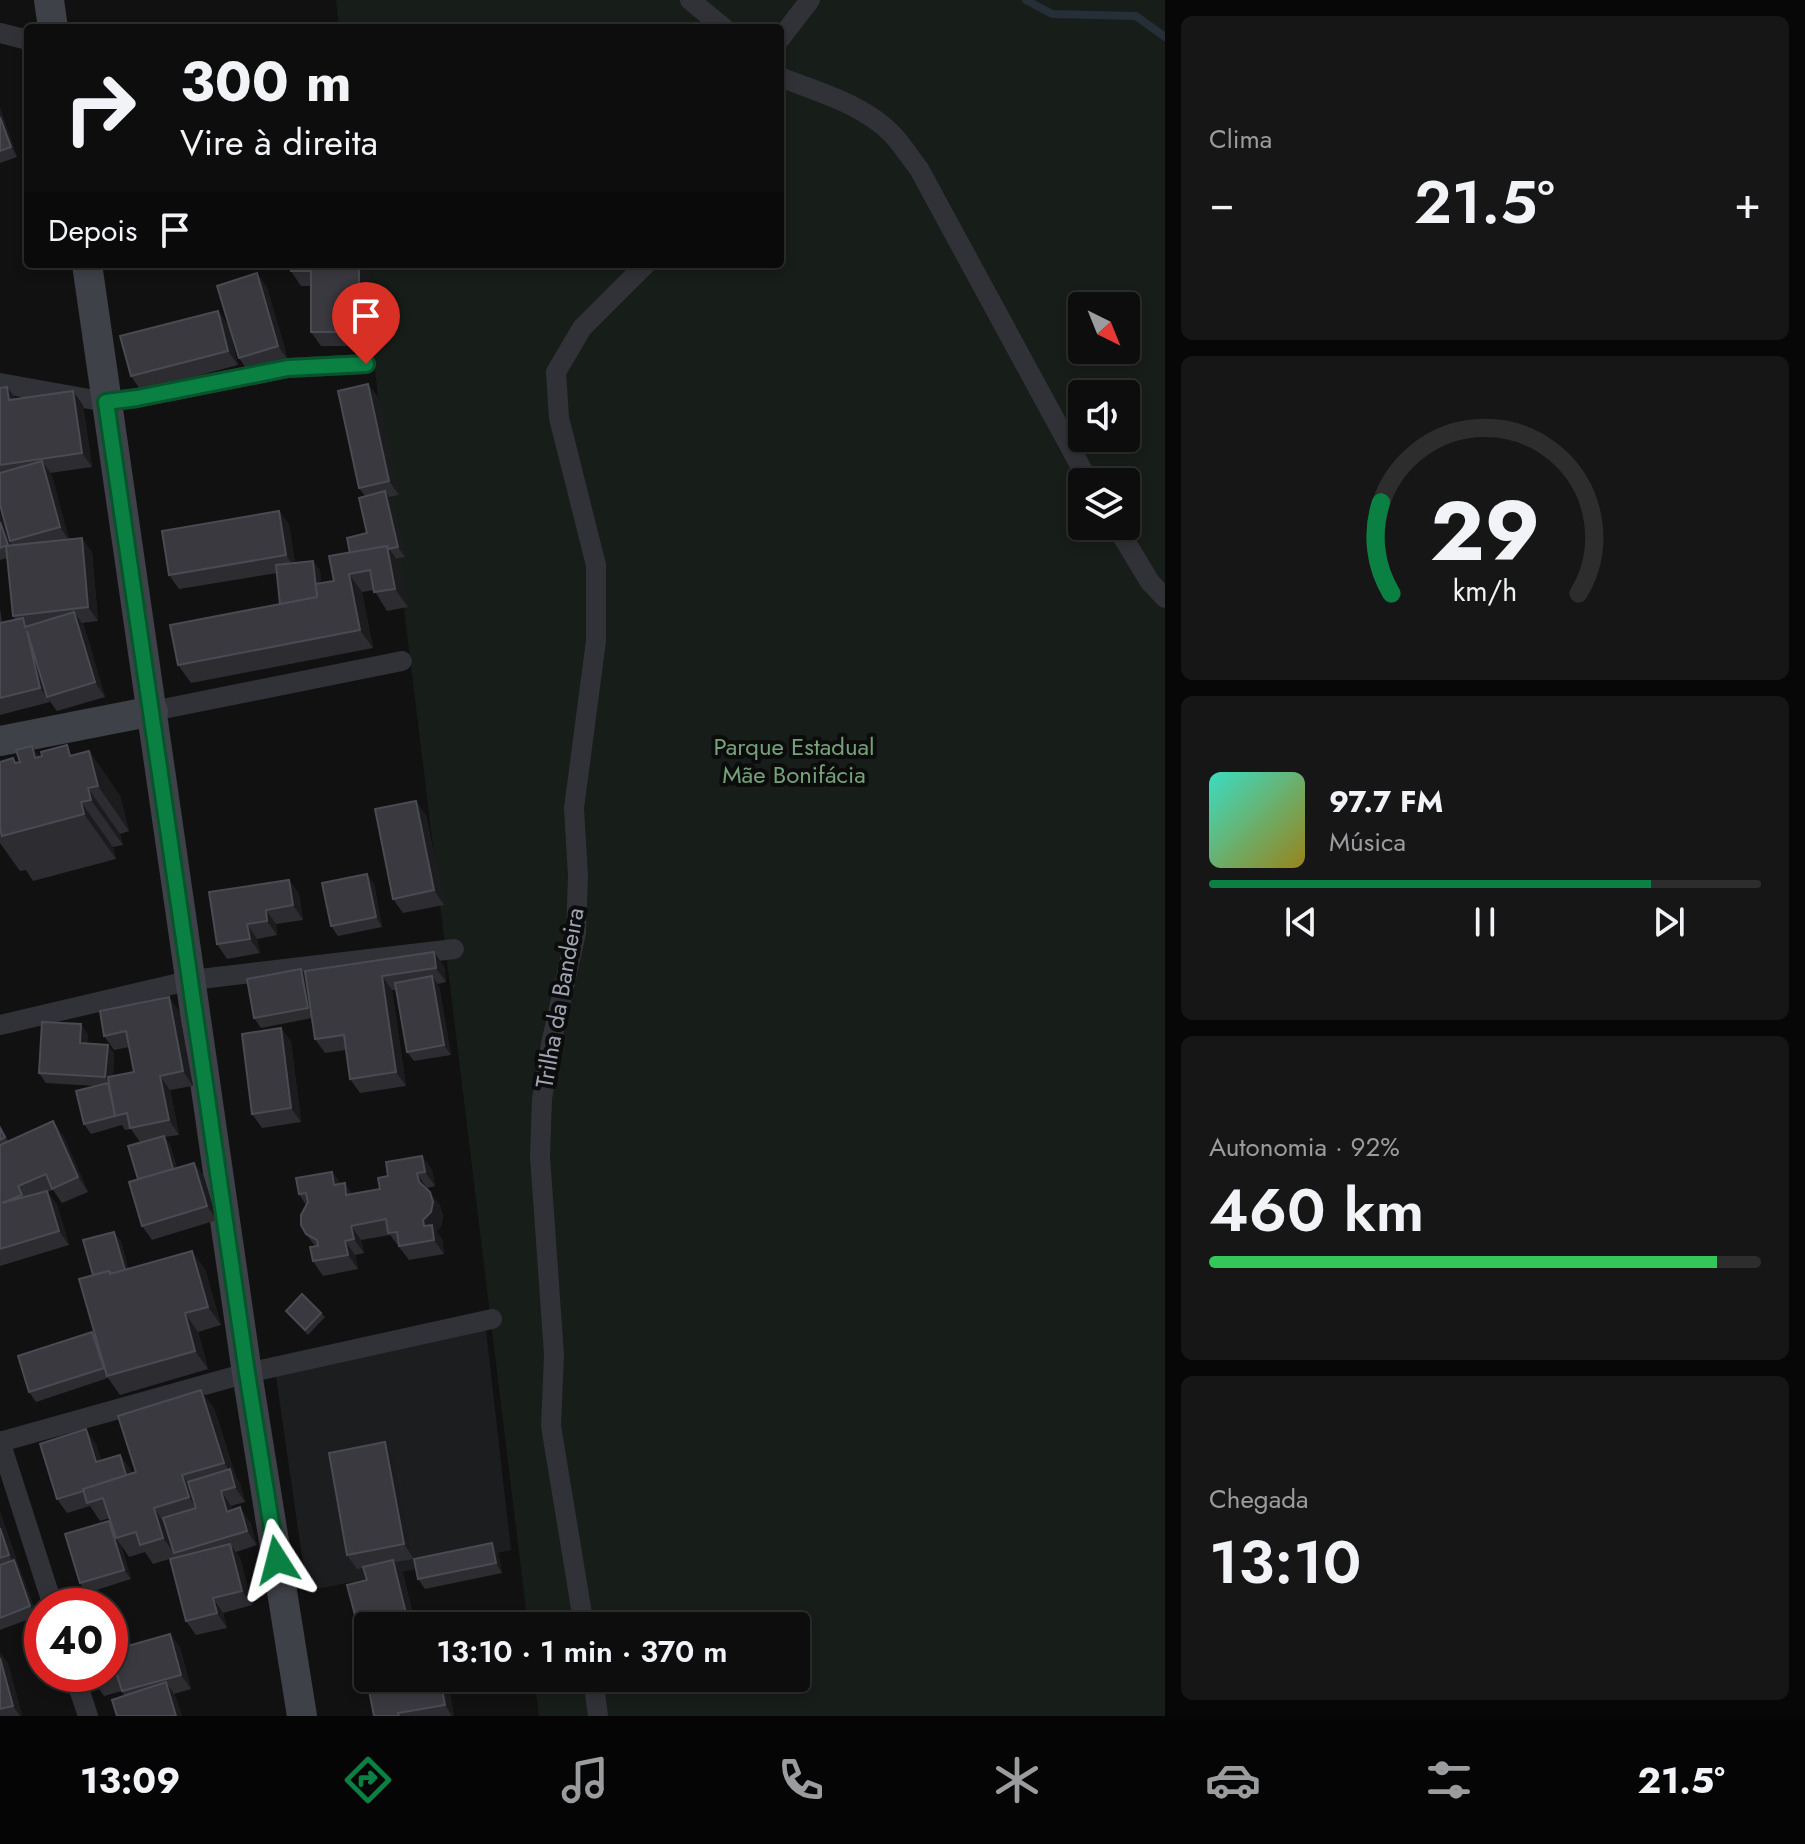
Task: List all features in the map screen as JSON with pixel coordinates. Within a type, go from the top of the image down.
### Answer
[{"type":"street","points":[[49,0],[52,24]]},
{"type":"street","points":[[690,0],[719,24]]},
{"type":"street","points":[[784,34],[810,0]]},
{"type":"street","points":[[0,33],[24,39]]},
{"type":"street","points":[[784,79],[858,109],[894,135],[919,169],[1081,468]]},
{"type":"street","points":[[88,268],[247,1373],[302,1716]]},
{"type":"street","name":"Trilha da Bandeira","points":[[582,1612],[551,1426],[554,1355],[540,1156],[542,1099],[576,933],[578,876],[574,808],[596,641],[596,565],[559,418],[556,372],[582,328],[642,268]]},
{"type":"street","points":[[0,383],[106,402],[288,368],[366,364]]},
{"type":"street","points":[[1124,540],[1150,582],[1165,598]]},
{"type":"street","points":[[0,741],[402,661]]},
{"type":"street","points":[[0,1025],[192,980],[454,949]]},
{"type":"street","points":[[47,1588],[0,1441],[247,1373],[492,1319]]},
{"type":"street","points":[[80,1692],[88,1716]]},
{"type":"street","points":[[595,1692],[598,1716]]},
{"type":"shaded area","points":[[486,1330],[511,1550],[307,1591],[275,1370]]},
{"type":"green space","name":"Parque Estadual Mãe Bonifácia","points":[[336,0],[1165,0],[1165,1716],[539,1716],[536,1692],[810,1692],[810,1612],[526,1612],[362,268],[784,268],[784,24],[339,24]]},
{"type":"building","points":[[0,117],[11,147],[0,151]]},
{"type":"building","points":[[291,268],[359,268],[359,332],[311,332],[311,271],[291,271]]},
{"type":"building","points":[[257,273],[278,346],[239,358],[217,286]]},
{"type":"building","points":[[218,311],[228,351],[131,376],[120,336]]},
{"type":"building","points":[[368,384],[389,481],[359,488],[338,391]]},
{"type":"building","points":[[7,387],[9,400],[73,391],[82,453],[0,465],[0,388]]},
{"type":"building","points":[[42,461],[60,527],[10,541],[0,505],[0,473]]},
{"type":"building","points":[[385,491],[398,547],[350,553],[347,538],[367,533],[359,498]]},
{"type":"building","points":[[279,511],[286,555],[169,575],[162,531]]},
{"type":"building","points":[[0,522],[8,545],[0,548]]},
{"type":"building","points":[[82,538],[88,607],[13,616],[6,546]]},
{"type":"building","points":[[387,546],[395,589],[374,592],[370,570],[349,574],[360,630],[178,665],[170,625],[317,597],[315,584],[334,581],[329,556]]},
{"type":"building","points":[[313,561],[317,597],[280,604],[276,565]]},
{"type":"building","points":[[74,612],[95,682],[47,697],[27,631],[40,688],[0,698],[0,623],[23,618],[25,627]]},
{"type":"building","points":[[67,745],[70,756],[89,751],[98,786],[88,788],[91,800],[81,802],[84,814],[2,836],[0,762],[13,758],[15,763],[20,762],[16,750],[32,746],[35,758],[42,756],[41,752]]},
{"type":"building","points":[[416,801],[434,890],[393,899],[375,809]]},
{"type":"building","points":[[367,874],[376,917],[331,926],[322,883]]},
{"type":"building","points":[[289,880],[293,905],[266,910],[267,921],[247,924],[250,939],[217,944],[209,892]]},
{"type":"building","points":[[434,952],[436,968],[382,976],[396,1072],[350,1079],[344,1035],[315,1039],[305,971]]},
{"type":"building","points":[[301,969],[308,1008],[254,1018],[247,979]]},
{"type":"building","points":[[432,976],[444,1045],[407,1052],[395,983]]},
{"type":"building","points":[[169,997],[183,1071],[160,1076],[169,1120],[130,1128],[127,1113],[115,1116],[108,1077],[134,1072],[126,1031],[104,1036],[100,1011]]},
{"type":"building","points":[[42,1022],[81,1024],[80,1043],[108,1045],[105,1077],[39,1073]]},
{"type":"building","points":[[281,1028],[291,1108],[252,1114],[242,1034]]},
{"type":"building","points":[[108,1083],[115,1116],[84,1124],[76,1091]]},
{"type":"building","points":[[53,1121],[78,1177],[52,1189],[46,1174],[18,1186],[22,1195],[2,1203],[47,1191],[59,1231],[0,1249],[0,1145]]},
{"type":"building","points":[[164,1136],[173,1169],[138,1179],[128,1146]]},
{"type":"building","points":[[422,1156],[425,1172],[417,1173],[419,1182],[430,1192],[433,1202],[431,1212],[423,1220],[424,1226],[432,1225],[434,1240],[399,1246],[397,1232],[388,1233],[386,1219],[351,1226],[354,1239],[345,1241],[348,1255],[313,1261],[310,1247],[318,1246],[317,1240],[306,1234],[301,1225],[301,1215],[308,1202],[306,1193],[299,1194],[296,1178],[332,1172],[334,1185],[345,1183],[346,1195],[380,1189],[378,1178],[388,1176],[386,1162]]},
{"type":"building","points":[[194,1163],[207,1206],[142,1226],[129,1182]]},
{"type":"building","points":[[114,1232],[125,1270],[93,1275],[83,1240]]},
{"type":"building","points":[[192,1251],[208,1307],[185,1313],[195,1351],[107,1376],[79,1279],[109,1271],[110,1274]]},
{"type":"building","points":[[302,1294],[321,1313],[305,1330],[286,1311]]},
{"type":"building","points":[[92,1332],[104,1368],[29,1392],[18,1356]]},
{"type":"building","points":[[201,1390],[224,1463],[182,1475],[189,1497],[154,1508],[163,1538],[140,1545],[136,1532],[116,1538],[103,1498],[87,1503],[83,1489],[136,1472],[118,1416]]},
{"type":"building","points":[[86,1429],[96,1462],[120,1455],[126,1475],[57,1499],[40,1444]]},
{"type":"building","points":[[385,1442],[404,1544],[347,1555],[329,1453]]},
{"type":"building","points":[[230,1469],[235,1487],[221,1491],[227,1512],[240,1507],[247,1531],[174,1553],[163,1518],[196,1508],[188,1482]]},
{"type":"building","points":[[109,1521],[124,1570],[80,1583],[65,1534]]},
{"type":"building","points":[[0,1528],[9,1555],[0,1558]]},
{"type":"building","points":[[492,1543],[496,1563],[418,1579],[414,1559]]},
{"type":"building","points":[[230,1544],[242,1591],[213,1598],[217,1613],[186,1621],[170,1559]]},
{"type":"building","points":[[14,1560],[24,1589],[24,1608],[0,1618],[0,1565]]},
{"type":"building","points":[[393,1560],[406,1612],[354,1612],[347,1585],[367,1580],[363,1567]]},
{"type":"building","points":[[170,1634],[181,1675],[128,1689],[128,1646]]},
{"type":"building","points":[[0,1658],[13,1706],[0,1709]]},
{"type":"building","points":[[166,1682],[176,1716],[117,1716],[112,1700]]},
{"type":"building","points":[[369,1692],[443,1692],[445,1705],[398,1713],[399,1716],[374,1716]]},
{"type":"waterway","points":[[1026,0],[1052,14],[1136,16],[1165,37]]},
{"type":"route","points":[[277,1560],[106,402],[288,368],[366,364]]}]
